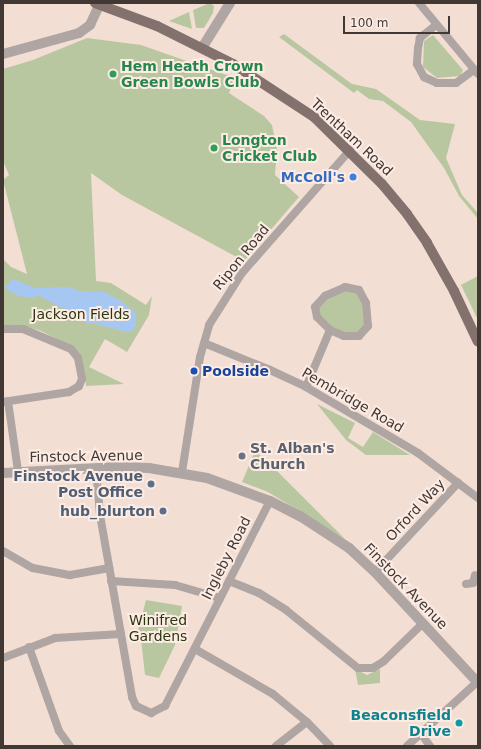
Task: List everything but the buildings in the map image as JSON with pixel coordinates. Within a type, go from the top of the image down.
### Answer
[{"type":"main road","name":"Trentham Road","points":[[98,4],[157,26],[202,48],[255,76],[314,117],[350,150],[382,184],[427,243],[454,291],[478,342]]},
{"type":"street","points":[[202,48],[230,3]]},
{"type":"street","points":[[419,3],[476,72],[456,83],[437,83],[424,77],[417,64],[420,38],[436,25]]},
{"type":"street","points":[[3,54],[79,33],[90,25],[98,4]]},
{"type":"street","name":"Ripon Road","points":[[182,472],[204,343],[209,325],[242,273],[350,150]]},
{"type":"street","points":[[345,287],[359,290],[366,303],[368,326],[359,336],[344,336],[330,330],[315,312],[319,301],[345,287]]},
{"type":"street","points":[[3,329],[23,329],[71,349],[78,358],[82,379],[80,386],[69,392],[6,401],[18,471]]},
{"type":"street","points":[[306,387],[330,330]]},
{"type":"street","name":"Pembridge Road","points":[[204,343],[270,370],[306,387],[387,433],[478,498]]},
{"type":"street","name":"Finstock Avenue","points":[[3,473],[18,471],[118,467],[182,472],[245,490],[300,516],[349,548],[375,572],[422,624],[478,682]]},
{"type":"street","points":[[3,658],[55,638],[121,634],[109,568],[96,468]]},
{"type":"street","name":"Orford Way","points":[[375,572],[458,483]]},
{"type":"street","name":"Ingleby Road","points":[[121,634],[134,703],[140,710],[151,713],[165,706],[270,501]]},
{"type":"street","points":[[3,551],[12,558],[33,568],[70,575],[109,568]]},
{"type":"street","points":[[229,580],[258,593],[286,610],[322,636],[358,668],[373,668],[384,661],[422,624]]},
{"type":"street","points":[[111,581],[175,585],[220,598]]},
{"type":"street","points":[[29,647],[59,731],[70,746]]},
{"type":"street","points":[[195,649],[273,694],[307,722],[330,746]]},
{"type":"street","points":[[407,746],[422,735],[478,682]]},
{"type":"street","points":[[276,746],[307,722]]},
{"type":"street","points":[[422,735],[430,746]]},
{"type":"green space","points":[[210,3],[214,6],[213,13],[204,28],[196,28],[193,10]]},
{"type":"green space","points":[[189,12],[192,29],[169,21]]},
{"type":"green space","points":[[284,34],[352,84],[376,89],[420,120],[455,124],[446,158],[462,195],[478,213],[478,219],[459,196],[444,168],[411,122],[383,101],[369,99],[357,90],[354,93],[279,37]]},
{"type":"green space","points":[[433,35],[463,70],[460,76],[437,78],[423,67],[424,41]]},
{"type":"green space","name":"Jackson Fields","points":[[87,38],[141,45],[235,78],[229,93],[264,116],[272,125],[277,149],[275,175],[299,197],[244,261],[122,195],[91,173],[96,281],[111,283],[146,305],[152,296],[149,315],[127,352],[105,339],[89,367],[124,384],[86,386],[85,374],[73,347],[41,331],[24,326],[3,325],[3,259],[11,267],[27,274],[3,180],[9,175],[3,161],[3,69],[33,60]]},
{"type":"green space","points":[[478,276],[478,320],[461,285]]},
{"type":"green space","points":[[353,288],[365,303],[367,326],[358,334],[345,335],[323,321],[316,307],[326,297]]},
{"type":"green space","points":[[317,404],[355,423],[348,438],[363,447],[373,432],[410,455],[366,455],[346,440]]},
{"type":"green space","points":[[255,451],[345,539],[268,492],[242,482]]},
{"type":"green space","name":"Winifred Gardens","points":[[146,600],[182,606],[175,645],[159,678],[145,675],[141,639],[136,638]]},
{"type":"green space","points":[[355,669],[367,675],[380,669],[380,683],[358,685]]},
{"type":"water","points":[[13,279],[35,288],[68,287],[80,291],[105,292],[121,301],[136,313],[136,326],[132,331],[127,332],[96,324],[86,324],[84,318],[75,310],[62,308],[38,295],[33,298],[18,296],[5,288]]},
{"type":"place","name":"Hem Heath Crown Green Bowls Club","points":[[113,74]]},
{"type":"place","name":"Longton Cricket Club","points":[[214,148]]},
{"type":"place","name":"McColl's","points":[[353,177]]},
{"type":"place","name":"Poolside","points":[[194,371]]},
{"type":"place","name":"St. Alban's Church","points":[[242,456]]},
{"type":"place","name":"Finstock Avenue Post Office","points":[[151,484]]},
{"type":"place","name":"hub_blurton","points":[[163,511]]},
{"type":"place","name":"Beaconsfield Drive","points":[[459,723]]}]
